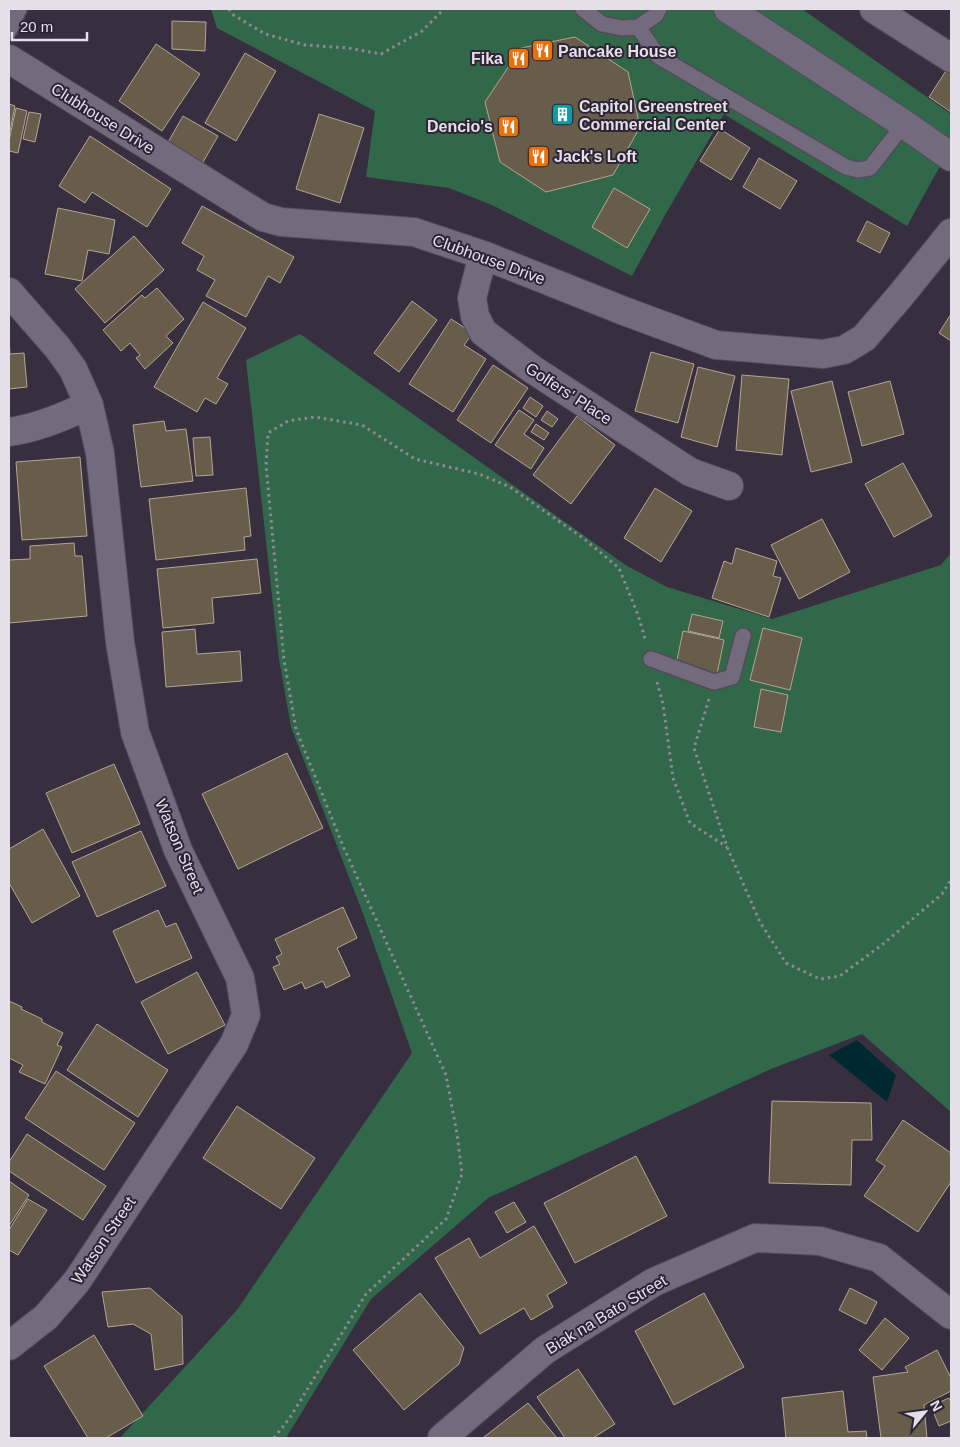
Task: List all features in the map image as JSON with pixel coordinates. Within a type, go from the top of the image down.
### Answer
[{"type":"street","points":[[728,9],[904,124],[951,157]]},
{"type":"street","points":[[874,9],[951,58]]},
{"type":"street","name":"Clubhouse Drive","points":[[9,59],[263,216],[280,222],[414,232],[483,255],[716,345],[823,354],[844,350],[864,338],[951,233]]},
{"type":"street","name":"Golfers' Place","points":[[483,255],[472,298],[475,316],[483,332],[532,369],[690,472],[729,486]]},
{"type":"street","name":"Watson Street","points":[[9,292],[74,369],[89,405],[100,453],[120,642],[135,732],[178,850],[240,978],[246,1015],[234,1044],[77,1280],[46,1317],[9,1346]]},
{"type":"street","points":[[9,432],[56,420],[89,405]]},
{"type":"street","name":"Biak na Bato Street","points":[[442,1438],[545,1350],[654,1282],[755,1238],[820,1241],[879,1258],[951,1315]]},
{"type":"lane","points":[[9,32],[19,9]]},
{"type":"lane","points":[[583,9],[602,24],[622,28],[638,28],[656,15],[659,9]]},
{"type":"lane","points":[[638,28],[658,56],[846,167],[858,170],[870,168],[904,124]]},
{"type":"lane","points":[[651,659],[714,682],[732,677],[743,636]]},
{"type":"path","points":[[228,9],[232,14],[265,34],[305,45],[348,48],[381,54],[422,31],[444,9]]},
{"type":"path","points":[[274,1438],[289,1419],[366,1294],[446,1220],[462,1174],[446,1075],[343,846],[296,729],[284,660],[266,466],[268,433],[288,421],[315,417],[362,425],[415,459],[479,474],[510,487],[583,538],[619,568],[638,615],[651,659],[663,704],[673,778],[690,823],[727,846]]},
{"type":"path","points":[[714,682],[694,748],[727,846],[760,922],[786,963],[820,979],[840,976],[883,944],[942,894],[951,880]]},
{"type":"green space","points":[[211,9],[802,9],[951,114],[951,172],[940,166],[907,226],[724,114],[632,276],[492,205],[449,188],[366,177],[375,111],[217,28]]},
{"type":"green space","points":[[300,334],[627,566],[667,587],[772,619],[941,565],[951,553],[951,1112],[862,1034],[771,1069],[488,1198],[371,1299],[286,1438],[120,1438],[237,1310],[412,1053],[364,916],[291,727],[279,659],[246,360]]},
{"type":"shaded area","points":[[857,1040],[896,1075],[887,1102],[829,1055]]},
{"type":"building","points":[[172,21],[206,22],[205,51],[172,49]]},
{"type":"building","name":"Capitol Greenstreet Commercial Center","points":[[575,37],[628,72],[640,127],[613,175],[546,192],[500,162],[485,102],[521,48]]},
{"type":"building","points":[[156,44],[200,74],[162,131],[119,101]]},
{"type":"building","points":[[245,53],[276,71],[236,141],[205,123]]},
{"type":"building","points":[[951,63],[951,112],[929,97]]},
{"type":"building","points":[[9,104],[15,106],[9,136]]},
{"type":"building","points":[[16,108],[27,111],[18,153],[9,151],[9,141]]},
{"type":"building","points":[[29,112],[41,114],[35,142],[23,139]]},
{"type":"building","points":[[319,114],[364,128],[340,203],[296,189]]},
{"type":"building","points":[[183,116],[218,136],[202,164],[167,144]]},
{"type":"building","points":[[720,129],[750,148],[731,180],[700,161]]},
{"type":"building","points":[[90,136],[171,189],[147,227],[92,192],[85,203],[59,186]]},
{"type":"building","points":[[759,158],[797,181],[780,209],[743,187]]},
{"type":"building","points":[[614,188],[650,209],[627,248],[592,227]]},
{"type":"building","points":[[202,206],[294,257],[280,283],[268,276],[246,317],[206,296],[215,280],[197,270],[204,256],[182,243]]},
{"type":"building","points":[[58,208],[115,220],[109,254],[88,250],[82,281],[45,274]]},
{"type":"building","points":[[867,221],[890,233],[880,253],[857,241]]},
{"type":"building","points":[[134,236],[164,270],[105,323],[75,289]]},
{"type":"building","points":[[157,288],[184,319],[166,336],[173,343],[145,369],[136,358],[140,355],[130,343],[121,351],[103,330],[142,295],[145,298]]},
{"type":"building","points":[[412,301],[437,320],[399,372],[374,353]]},
{"type":"building","points":[[203,302],[246,328],[217,378],[228,384],[216,404],[205,398],[197,412],[154,387]]},
{"type":"building","points":[[951,314],[951,341],[939,333]]},
{"type":"building","points":[[451,319],[473,333],[464,345],[486,359],[453,412],[409,384]]},
{"type":"building","points":[[9,338],[10,354],[24,353],[27,387],[9,389]]},
{"type":"building","points":[[651,352],[694,364],[678,423],[635,411]]},
{"type":"building","points":[[493,365],[528,388],[491,443],[457,420]]},
{"type":"building","points":[[698,367],[735,376],[717,447],[681,437]]},
{"type":"building","points":[[742,375],[789,379],[782,455],[736,450]]},
{"type":"building","points":[[832,381],[852,462],[811,472],[791,391]]},
{"type":"building","points":[[890,381],[904,434],[862,446],[848,392]]},
{"type":"building","points":[[530,397],[543,406],[536,417],[523,408]]},
{"type":"building","points":[[519,410],[534,420],[524,434],[544,448],[531,469],[495,445]]},
{"type":"building","points":[[547,411],[558,419],[552,427],[541,420]]},
{"type":"building","points":[[577,416],[615,445],[571,504],[533,475]]},
{"type":"building","points":[[164,421],[166,431],[186,429],[193,481],[141,487],[133,425]]},
{"type":"building","points":[[536,424],[549,433],[544,440],[531,432]]},
{"type":"building","points":[[210,437],[213,475],[196,476],[193,438]]},
{"type":"building","points":[[80,457],[87,536],[22,540],[16,462]]},
{"type":"building","points":[[903,463],[932,516],[894,537],[865,484]]},
{"type":"building","points":[[246,488],[251,536],[244,537],[245,550],[156,560],[149,499]]},
{"type":"building","points":[[655,488],[692,511],[661,562],[624,538]]},
{"type":"building","points":[[822,519],[850,572],[799,599],[771,545]]},
{"type":"building","points":[[74,543],[75,556],[82,556],[87,616],[9,623],[9,560],[30,559],[30,546]]},
{"type":"building","points":[[736,548],[777,561],[773,576],[781,578],[769,617],[712,598],[724,561],[732,564]]},
{"type":"building","points":[[257,559],[261,593],[212,598],[214,623],[163,628],[157,569]]},
{"type":"building","points":[[692,614],[723,621],[719,638],[688,631]]},
{"type":"building","points":[[763,628],[802,638],[790,690],[750,680]]},
{"type":"building","points":[[195,629],[197,654],[240,651],[242,681],[166,687],[162,632]]},
{"type":"building","points":[[683,631],[724,640],[717,674],[676,665]]},
{"type":"building","points":[[761,689],[788,695],[781,732],[754,727]]},
{"type":"building","points":[[287,753],[323,828],[238,869],[202,794]]},
{"type":"building","points":[[114,764],[140,824],[72,853],[46,793]]},
{"type":"building","points":[[43,829],[80,896],[32,923],[9,883],[9,849]]},
{"type":"building","points":[[141,831],[166,886],[97,917],[72,862]]},
{"type":"building","points":[[343,907],[357,938],[337,948],[350,976],[326,988],[323,981],[305,989],[302,982],[284,990],[273,967],[280,964],[276,957],[282,954],[275,939]]},
{"type":"building","points":[[158,910],[166,927],[176,923],[192,958],[136,983],[113,931]]},
{"type":"building","points":[[197,972],[225,1025],[168,1054],[141,1002]]},
{"type":"building","points":[[9,1001],[63,1033],[57,1045],[62,1047],[45,1084],[19,1072],[23,1065],[9,1058]]},
{"type":"building","points":[[97,1024],[168,1070],[138,1117],[67,1070]]},
{"type":"building","points":[[56,1071],[135,1123],[104,1170],[25,1118]]},
{"type":"building","points":[[772,1101],[871,1103],[872,1140],[852,1140],[851,1185],[769,1183]]},
{"type":"building","points":[[237,1106],[315,1158],[281,1209],[203,1158]]},
{"type":"building","points":[[903,1120],[951,1153],[951,1182],[918,1232],[864,1196],[885,1166],[876,1160]]},
{"type":"building","points":[[27,1134],[106,1186],[83,1220],[9,1171],[9,1162]]},
{"type":"building","points":[[636,1156],[667,1216],[575,1263],[544,1203]]},
{"type":"building","points":[[9,1181],[29,1195],[9,1226]]},
{"type":"building","points":[[28,1199],[47,1210],[18,1255],[9,1250],[9,1230]]},
{"type":"building","points":[[514,1202],[526,1222],[507,1233],[495,1212]]},
{"type":"building","points":[[534,1226],[567,1283],[547,1295],[553,1307],[531,1320],[524,1308],[480,1334],[435,1258],[469,1238],[480,1258]]},
{"type":"building","points":[[150,1288],[182,1316],[183,1364],[155,1370],[151,1334],[133,1324],[108,1327],[102,1292]]},
{"type":"building","points":[[850,1288],[877,1302],[866,1324],[839,1310]]},
{"type":"building","points":[[420,1293],[464,1348],[459,1364],[404,1410],[353,1350]]},
{"type":"building","points":[[704,1293],[744,1367],[674,1405],[635,1331]]},
{"type":"building","points":[[885,1318],[909,1338],[882,1370],[859,1350]]},
{"type":"building","points":[[94,1335],[143,1416],[106,1438],[88,1438],[44,1366]]},
{"type":"building","points":[[937,1350],[951,1378],[951,1391],[924,1405],[927,1438],[881,1438],[873,1377],[908,1372],[905,1367]]},
{"type":"building","points":[[578,1369],[615,1424],[593,1438],[565,1438],[537,1397]]},
{"type":"building","points":[[843,1391],[848,1432],[866,1431],[867,1438],[786,1438],[782,1398]]},
{"type":"building","points":[[949,1398],[951,1402],[951,1421],[939,1426],[931,1406]]},
{"type":"building","points":[[528,1403],[557,1438],[484,1437]]},
{"type":"place","name":"Pancake House","points":[[542,51]]},
{"type":"place","name":"Fika","points":[[519,58]]},
{"type":"place","name":"Capitol Greenstreet Commercial Center","points":[[563,115]]},
{"type":"place","name":"Dencio's","points":[[509,126]]},
{"type":"place","name":"Jack's Loft","points":[[538,156]]}]
